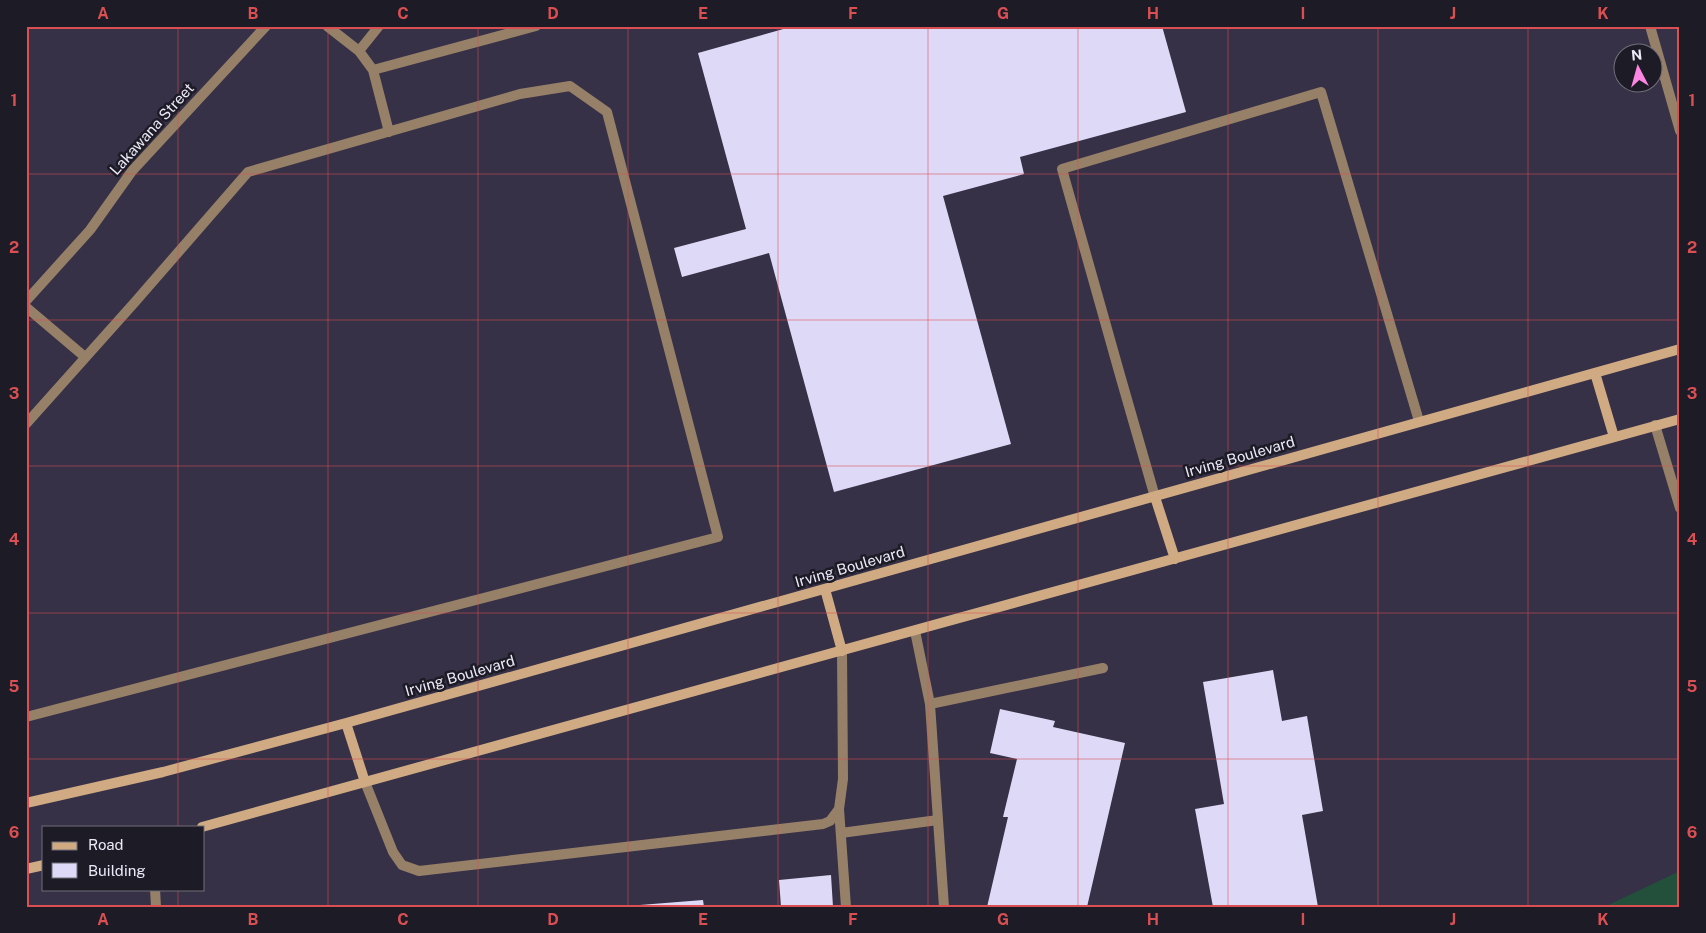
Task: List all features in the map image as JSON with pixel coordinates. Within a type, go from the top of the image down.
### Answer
[{"type":"main road","name":"Irving Boulevard","points":[[26,803],[163,772],[346,723],[1156,497],[1680,348]]},
{"type":"main road","points":[[1595,372],[1614,437]]},
{"type":"main road","points":[[205,826],[1680,419]]},
{"type":"main road","points":[[1156,497],[1175,559]]},
{"type":"main road","points":[[825,589],[842,651]]},
{"type":"main road","points":[[346,723],[365,782]]},
{"type":"main road","points":[[26,869],[42,865]]},
{"type":"lane","name":"Lakawana Street","points":[[26,301],[90,230],[132,170],[266,26]]},
{"type":"lane","points":[[327,26],[359,51],[373,70],[389,132]]},
{"type":"lane","points":[[359,51],[379,26]]},
{"type":"lane","points":[[373,70],[536,26]]},
{"type":"lane","points":[[1650,26],[1680,131]]},
{"type":"lane","points":[[26,424],[248,172],[520,94],[570,86],[607,112],[718,537],[26,717]]},
{"type":"lane","points":[[1156,497],[1062,169],[1321,92],[1419,421]]},
{"type":"lane","points":[[26,308],[85,357]]},
{"type":"lane","points":[[1656,426],[1680,508]]},
{"type":"lane","points":[[916,631],[930,704],[944,907]]},
{"type":"lane","points":[[842,651],[843,779],[838,809],[846,907]]},
{"type":"lane","points":[[930,704],[1103,668]]},
{"type":"lane","points":[[365,782],[393,852],[402,865],[420,871],[823,824],[830,821],[838,809]]},
{"type":"lane","points":[[841,833],[938,820]]},
{"type":"lane","points":[[154,890],[156,907]]},
{"type":"green space","points":[[1680,871],[1680,907],[1604,907]]},
{"type":"building","points":[[794,26],[1162,26],[1186,112],[1020,157],[1024,174],[943,196],[1011,444],[834,492],[769,253],[682,277],[674,248],[746,229],[698,53]]},
{"type":"building","points":[[1273,670],[1282,721],[1307,716],[1323,811],[1302,815],[1318,907],[1213,907],[1195,809],[1224,804],[1203,682]]},
{"type":"building","points":[[1000,709],[1055,721],[1053,727],[1125,743],[1087,907],[987,907],[1008,817],[1003,817],[1017,759],[990,753]]},
{"type":"building","points":[[831,875],[833,907],[781,907],[779,880]]},
{"type":"building","points":[[703,900],[704,907],[640,907],[640,905]]}]
